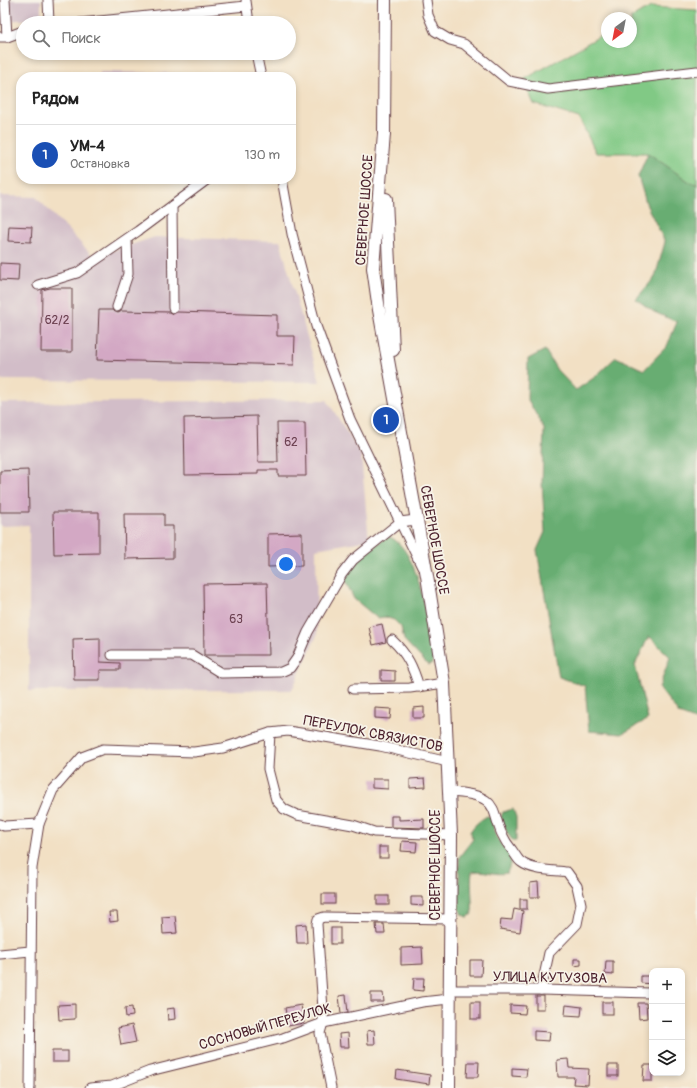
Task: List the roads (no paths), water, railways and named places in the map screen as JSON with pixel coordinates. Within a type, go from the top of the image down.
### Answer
[{"type":"main road","name":"СЕВЕРНОЕ ШОССЕ","points":[[385,0],[384,134],[373,268],[379,310],[427,576],[444,683],[451,835],[449,1088]]},
{"type":"street","points":[[5,0],[3,37],[16,33]]},
{"type":"street","points":[[48,0],[49,16]]},
{"type":"street","points":[[426,0],[428,15],[435,31],[450,40],[464,44],[509,81],[548,90],[697,71]]},
{"type":"street","points":[[138,16],[246,3],[248,16]]},
{"type":"street","points":[[257,60],[260,72]]},
{"type":"street","points":[[38,285],[77,273],[127,239],[201,184]]},
{"type":"street","points":[[283,184],[292,234],[316,326],[350,419],[427,576]]},
{"type":"street","points":[[172,206],[173,308]]},
{"type":"street","points":[[117,307],[128,274],[127,239]]},
{"type":"street","points":[[112,655],[192,655],[221,673],[281,672],[290,668],[297,658],[308,632],[342,574],[353,560],[400,522],[416,520]]},
{"type":"street","points":[[392,640],[402,649],[411,663],[419,687]]},
{"type":"street","points":[[353,689],[419,687],[444,683]]},
{"type":"street","name":"ПЕРЕУЛОК СВЯЗИСТОВ","points":[[30,1088],[30,951],[32,868],[39,824],[54,790],[82,757],[103,749],[194,752],[223,748],[246,742],[270,733],[288,731],[380,746],[448,762]]},
{"type":"street","points":[[270,733],[268,769],[276,800],[284,809],[297,815],[353,825],[374,832],[451,835]]},
{"type":"street","points":[[449,792],[469,792],[486,799],[492,806],[507,844],[521,862],[539,869],[567,872],[577,886],[581,904],[577,924],[549,953],[541,990]]},
{"type":"street","points":[[0,824],[4,826],[39,824]]},
{"type":"street","points":[[331,1088],[320,1032],[323,1023],[317,924],[318,919],[324,917],[450,919]]},
{"type":"street","points":[[0,954],[30,951]]},
{"type":"street","name":"УЛИЦА КУТУЗОВА","points":[[449,994],[541,990],[649,993]]},
{"type":"street","name":"СОСНОВЫЙ ПЕРЕУЛОК","points":[[90,1088],[112,1087],[150,1071],[283,1038],[323,1023],[422,1002],[449,994]]},
{"type":"place","name":"УМ-4","points":[[386,420]]}]
